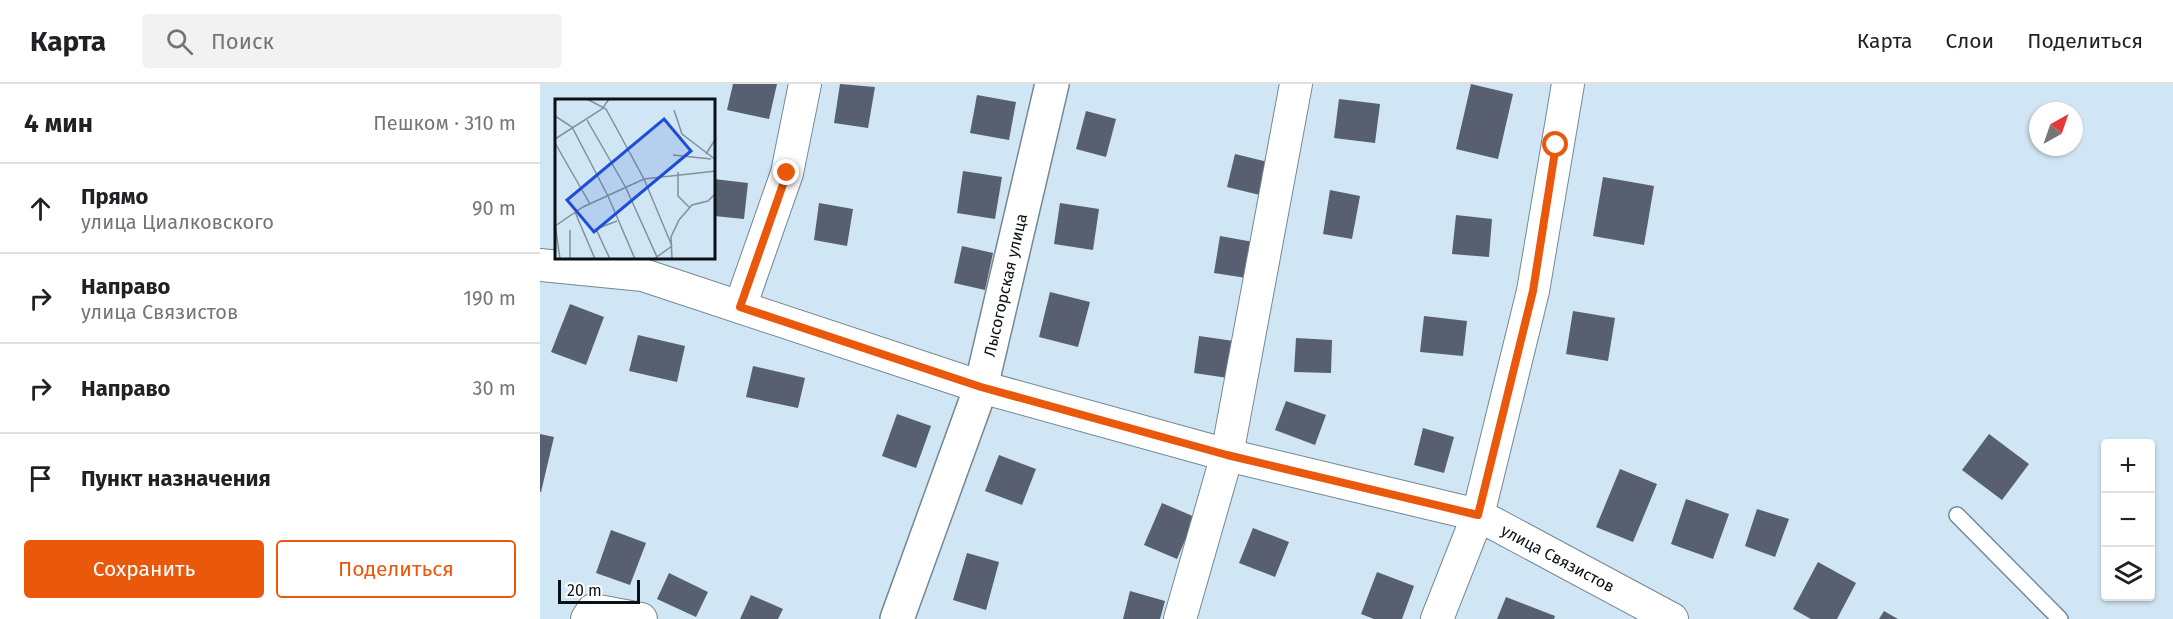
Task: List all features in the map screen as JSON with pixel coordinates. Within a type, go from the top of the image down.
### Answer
[{"type":"street","points":[[740,307],[787,173],[806,84]]},
{"type":"street","name":"Лысогорская улица","points":[[897,619],[981,387],[1052,84]]},
{"type":"street","points":[[1179,619],[1227,455],[1296,84]]},
{"type":"street","points":[[1437,619],[1478,515],[1533,291],[1568,84]]},
{"type":"street","name":"улица Связистов","points":[[540,265],[643,275],[981,387],[1227,455],[1478,515],[1672,619]]},
{"type":"street","points":[[587,619],[593,610],[641,619]]},
{"type":"lane","points":[[1957,515],[2060,619]]},
{"type":"building","points":[[733,84],[777,84],[769,119],[727,110]]},
{"type":"building","points":[[840,84],[875,87],[868,128],[834,123]]},
{"type":"building","points":[[1471,84],[1513,94],[1498,159],[1456,149]]},
{"type":"building","points":[[977,95],[1016,102],[1009,140],[970,133]]},
{"type":"building","points":[[1339,99],[1380,104],[1375,143],[1334,138]]},
{"type":"building","points":[[1086,111],[1116,119],[1106,157],[1076,149]]},
{"type":"building","points":[[1235,154],[1276,164],[1268,197],[1227,187]]},
{"type":"building","points":[[963,171],[1002,177],[995,219],[957,213]]},
{"type":"building","points":[[1603,177],[1654,186],[1644,245],[1593,236]]},
{"type":"building","points":[[716,179],[748,183],[744,219],[716,216]]},
{"type":"building","points":[[1330,190],[1360,196],[1352,239],[1323,234]]},
{"type":"building","points":[[819,203],[853,209],[847,246],[814,240]]},
{"type":"building","points":[[1060,203],[1099,209],[1093,250],[1054,244]]},
{"type":"building","points":[[1456,215],[1492,219],[1489,257],[1452,254]]},
{"type":"building","points":[[1220,236],[1259,243],[1253,279],[1214,273]]},
{"type":"building","points":[[962,246],[993,253],[985,290],[954,283]]},
{"type":"building","points":[[1050,292],[1090,302],[1078,347],[1039,337]]},
{"type":"building","points":[[570,304],[604,317],[586,365],[551,352]]},
{"type":"building","points":[[1573,311],[1615,318],[1608,361],[1566,354]]},
{"type":"building","points":[[1424,316],[1467,321],[1463,356],[1420,352]]},
{"type":"building","points":[[638,335],[685,346],[677,382],[629,371]]},
{"type":"building","points":[[1199,336],[1234,341],[1228,378],[1194,373]]},
{"type":"building","points":[[1296,338],[1332,340],[1331,373],[1294,372]]},
{"type":"building","points":[[753,366],[805,378],[798,408],[746,397]]},
{"type":"building","points":[[1286,401],[1326,415],[1315,445],[1275,430]]},
{"type":"building","points":[[897,414],[931,426],[916,468],[882,456]]},
{"type":"building","points":[[1423,428],[1454,437],[1444,473],[1414,465]]},
{"type":"building","points":[[540,434],[554,437],[541,492],[540,492]]},
{"type":"building","points":[[1989,434],[2029,464],[2002,500],[1962,470]]},
{"type":"building","points":[[999,455],[1036,469],[1022,505],[985,491]]},
{"type":"building","points":[[1620,469],[1657,484],[1633,542],[1596,527]]},
{"type":"building","points":[[1686,499],[1729,514],[1713,559],[1671,544]]},
{"type":"building","points":[[1162,503],[1195,517],[1177,559],[1144,545]]},
{"type":"building","points":[[1757,509],[1789,519],[1775,557],[1745,546]]},
{"type":"building","points":[[1253,528],[1289,542],[1275,577],[1239,563]]},
{"type":"building","points":[[611,530],[646,543],[630,585],[596,573]]},
{"type":"building","points":[[967,553],[999,562],[986,610],[953,600]]},
{"type":"building","points":[[1818,562],[1856,583],[1837,619],[1811,619],[1793,609]]},
{"type":"building","points":[[1377,572],[1414,586],[1402,619],[1374,619],[1361,614]]},
{"type":"building","points":[[669,573],[708,592],[696,617],[657,599]]},
{"type":"building","points":[[1130,591],[1165,601],[1160,619],[1123,619]]},
{"type":"building","points":[[751,595],[783,609],[778,619],[740,619]]},
{"type":"building","points":[[1506,597],[1555,616],[1554,619],[1497,619]]},
{"type":"building","points":[[1884,611],[1898,619],[1879,619]]},
{"type":"route","points":[[787,173],[740,307],[981,387],[1227,455],[1478,515],[1533,291],[1556,145]]}]
